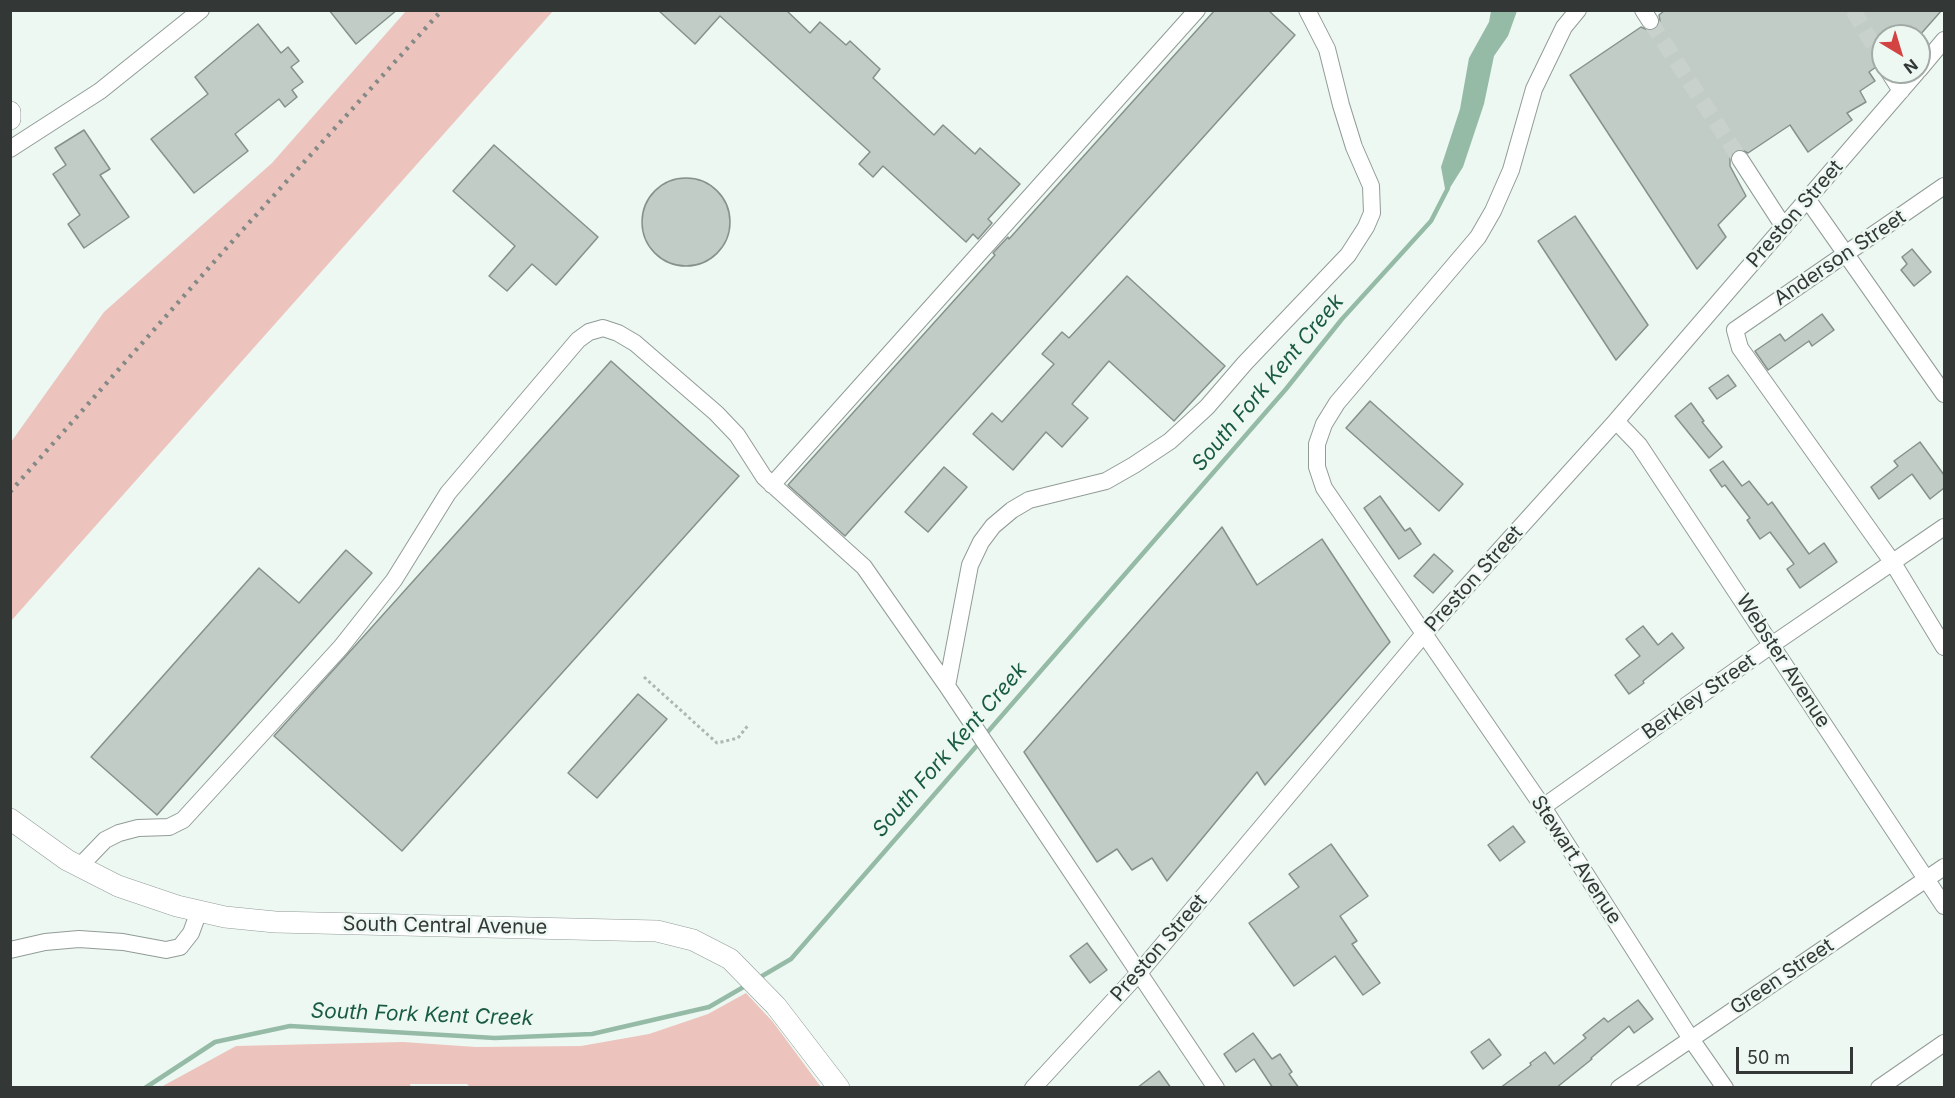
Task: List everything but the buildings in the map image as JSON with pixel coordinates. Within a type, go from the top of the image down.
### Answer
[{"type":"main road","points":[[10,112],[10,119]]},
{"type":"main road","name":"South Central Avenue","points":[[10,819],[79,867],[118,886],[177,906],[225,917],[275,922],[657,931],[693,939],[730,959],[776,1006],[839,1088]]},
{"type":"street","points":[[772,485],[1197,10]]},
{"type":"street","points":[[947,686],[970,565],[981,542],[993,526],[1012,510],[1029,500],[1106,481],[1170,441],[1207,407],[1245,363],[1348,255],[1366,227],[1372,213],[1371,186],[1354,147],[1327,49],[1307,10]]},
{"type":"street","name":"Stewart Avenue","points":[[1578,10],[1564,27],[1534,89],[1511,170],[1488,220],[1472,244],[1337,403],[1324,424],[1317,444],[1317,467],[1324,488],[1543,807],[1691,1039],[1725,1088]]},
{"type":"street","points":[[10,149],[100,91],[190,14]]},
{"type":"street","name":"Preston Street","points":[[1931,56],[1944,40]]},
{"type":"street","points":[[1897,84],[1901,91]]},
{"type":"street","name":"Preston Street","points":[[1033,1088],[1139,973],[1423,635],[1616,420],[1907,84]]},
{"type":"street","points":[[1740,159],[1784,227]]},
{"type":"street","name":"Anderson Street","points":[[1893,563],[1740,348],[1735,330],[1944,186]]},
{"type":"street","points":[[1808,200],[1944,394]]},
{"type":"street","points":[[79,867],[105,840],[119,833],[138,828],[169,827],[183,820],[341,646],[394,580],[448,493],[578,340],[589,332],[603,328],[618,333],[635,343],[675,376],[737,435],[754,463],[772,485],[864,567],[947,686],[1216,1088]]},
{"type":"street","name":"Webster Avenue","points":[[1616,420],[1639,445],[1773,644],[1944,906]]},
{"type":"street","name":"Berkley Street","points":[[1543,807],[1773,644],[1944,527]]},
{"type":"street","points":[[1893,563],[1944,647]]},
{"type":"street","name":"Green Street","points":[[1619,1088],[1944,867]]},
{"type":"street","points":[[10,950],[45,942],[79,939],[123,942],[166,950],[180,947],[191,933],[199,911]]},
{"type":"street","points":[[1879,1088],[1944,1043]]},
{"type":"path","points":[[644,677],[717,743],[738,738],[749,724]]},
{"type":"shaded area","points":[[406,11],[553,11],[11,621],[11,442],[104,312],[272,163]]},
{"type":"shaded area","points":[[1491,11],[1517,11],[1508,36],[1494,56],[1484,104],[1463,167],[1446,194],[1441,167],[1460,109],[1469,58],[1489,22]]},
{"type":"shaded area","points":[[746,993],[773,1022],[821,1087],[471,1088],[467,1084],[410,1084],[411,1088],[161,1087],[236,1046],[403,1042],[476,1047],[581,1046],[649,1034],[708,1014]]},
{"type":"waterway","name":"South Fork Kent Creek","points":[[985,735],[1286,389],[1342,319],[1431,221],[1448,188]]},
{"type":"waterway","name":"South Fork Kent Creek","points":[[757,979],[791,959],[980,742]]},
{"type":"waterway","name":"South Fork Kent Creek","points":[[145,1088],[215,1042],[290,1026],[495,1038],[592,1034],[709,1007],[747,985]]},
{"type":"tunnel","points":[[1853,10],[1871,41]]},
{"type":"tunnel","points":[[1650,21],[1740,159]]},
{"type":"railway","points":[[10,492],[442,10]]}]
